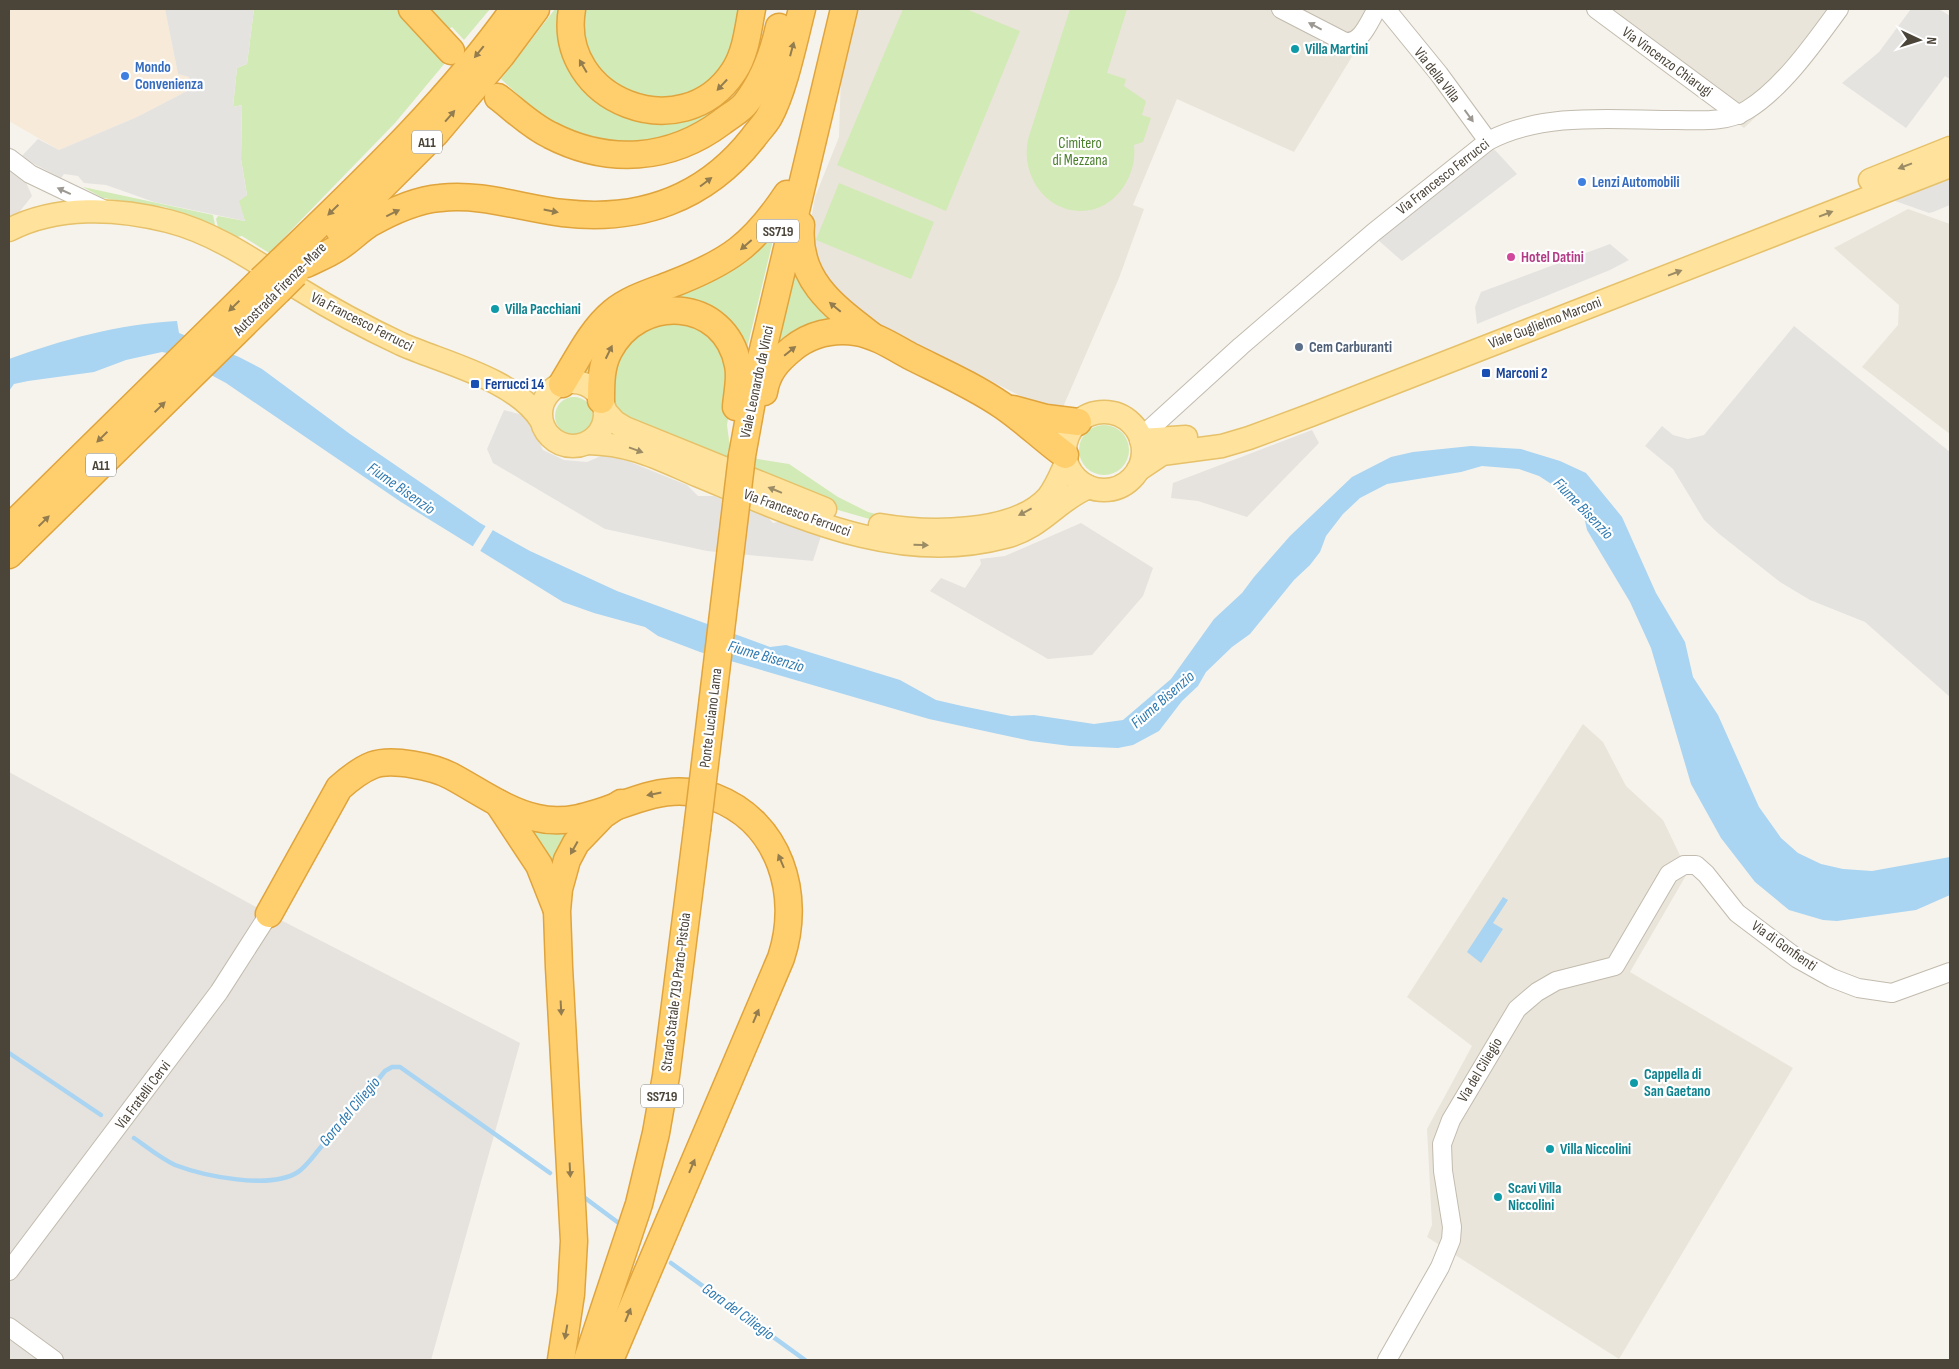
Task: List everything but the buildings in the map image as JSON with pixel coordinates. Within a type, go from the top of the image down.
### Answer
[{"type":"highway","points":[[412,9],[452,51]]},
{"type":"highway","name":"Autostrada Firenze-Mare","points":[[9,555],[217,337],[436,133],[501,56],[536,9]]},
{"type":"highway","points":[[572,9],[572,34],[576,52],[584,69],[597,84],[614,97],[631,106],[652,111],[688,107],[707,98],[722,86],[734,71],[743,53],[752,9]]},
{"type":"highway","points":[[713,128],[737,98],[757,64],[770,9]]},
{"type":"highway","points":[[498,97],[550,136],[602,152],[626,155],[659,152],[688,143],[713,128],[745,104],[767,68],[784,9]]},
{"type":"highway","points":[[284,274],[336,250],[369,224],[410,205],[438,198],[462,196],[491,199],[562,213],[602,216],[636,212],[670,202],[701,186],[738,157],[769,117],[785,74],[802,9]]},
{"type":"highway","name":"Viale Leonardo da Vinci","points":[[742,456],[747,378],[830,9]]},
{"type":"highway","name":"Viale Leonardo da Vinci","points":[[742,456],[756,379],[844,9]]},
{"type":"highway","name":"Autostrada Firenze-Mare","points":[[284,274],[363,181],[425,117],[512,11]]},
{"type":"highway","points":[[820,114],[818,147],[800,234],[804,258],[813,281],[824,297],[874,337],[959,380],[1003,406],[1066,459]]},
{"type":"highway","points":[[557,387],[594,333],[612,312],[630,301],[702,272],[729,258],[754,238],[787,194]]},
{"type":"highway","points":[[603,405],[604,364],[609,352],[623,332],[645,315],[668,310],[690,312],[712,323],[720,331],[735,354],[739,376],[735,420],[742,456]]},
{"type":"highway","points":[[742,456],[757,423],[768,374],[782,358],[797,345],[817,334],[848,331],[874,337]]},
{"type":"highway","name":"Autostrada Firenze-Mare","points":[[9,528],[184,370]]},
{"type":"highway","points":[[1003,406],[1046,418],[1078,422]]},
{"type":"highway","name":"Ponte Luciano Lama","points":[[697,830],[742,456]]},
{"type":"highway","points":[[269,914],[339,788],[350,778],[375,764],[409,763],[449,775],[497,803],[524,815],[551,820],[579,818],[658,793],[701,795],[737,808],[750,818],[774,846],[785,872],[789,892],[789,928],[777,966],[593,1359]]},
{"type":"highway","points":[[497,803],[539,865],[557,910]]},
{"type":"highway","points":[[561,1360],[571,1294],[574,1242],[557,910],[562,876],[576,843],[603,815],[621,804]]},
{"type":"highway","name":"Strada Statale 719 Prato-Pistoia","points":[[593,1359],[639,1204],[656,1133],[666,1076],[697,830]]},
{"type":"main road","name":"Viale Guglielmo Marconi","points":[[1141,438],[1171,440],[1213,433],[1304,406],[1369,376],[1950,148]]},
{"type":"main road","name":"Viale Guglielmo Marconi","points":[[1138,470],[1162,454],[1222,446],[1302,419],[1950,166]]},
{"type":"main road","name":"Via Francesco Ferrucci","points":[[9,230],[38,219],[62,214],[108,211],[167,221],[201,233],[248,257],[332,308],[380,334],[508,388],[531,405],[549,437],[558,443],[568,446],[588,443],[626,446],[831,528],[908,544],[953,545],[989,541],[1019,533],[1042,521],[1076,493],[1089,487]]},
{"type":"main road","name":"Via Francesco Ferrucci","points":[[508,388],[534,392],[571,382],[589,386],[615,422],[625,428],[772,489],[856,520],[896,528],[954,529],[983,525],[1020,516],[1047,498],[1066,459],[1068,437],[1078,422]]},
{"type":"main road","points":[[541,420],[541,408],[557,387]]},
{"type":"main road","points":[[588,443],[601,430],[603,405]]},
{"type":"main road","points":[[1066,459],[1073,474],[1089,487],[1109,490],[1119,487],[1130,480],[1138,470],[1143,450],[1141,438],[1128,420],[1108,412],[1092,414],[1078,422]]},
{"type":"street","points":[[1281,9],[1350,43],[1360,37],[1377,9]]},
{"type":"street","name":"Via della Villa","points":[[1386,9],[1440,74],[1488,141]]},
{"type":"street","name":"Via Vincenzo Chiarugi","points":[[1596,9],[1738,114]]},
{"type":"street","name":"Via Francesco Ferrucci","points":[[1141,438],[1241,346],[1374,232],[1488,141],[1511,131],[1568,120],[1713,120],[1738,114],[1761,100],[1789,72],[1839,9]]},
{"type":"street","points":[[9,158],[30,174],[108,211]]},
{"type":"street","name":"Via del Ciliegio","points":[[1387,1360],[1440,1267],[1451,1240],[1452,1227],[1443,1171],[1442,1144],[1451,1120],[1517,1009],[1537,992],[1556,981],[1615,966],[1669,874],[1684,865],[1696,865]]},
{"type":"street","name":"Via di Gonfienti","points":[[1696,865],[1706,874],[1737,913],[1798,959],[1832,978],[1858,988],[1892,993],[1921,985],[1950,972]]},
{"type":"street","name":"Via Fratelli Cervi","points":[[9,1271],[219,992],[269,914]]},
{"type":"street","points":[[9,1326],[54,1360]]},
{"type":"shaded area","points":[[9,9],[165,9],[178,74],[189,77],[189,90],[137,117],[59,150],[9,121]]},
{"type":"shaded area","points":[[165,9],[254,9],[247,64],[237,68],[233,107],[242,105],[241,159],[247,195],[239,201],[245,221],[154,202],[106,185],[84,183],[78,176],[64,174],[61,178],[21,157],[38,139],[59,150],[137,117],[189,90],[189,77],[178,74]]},
{"type":"shaded area","points":[[853,9],[1381,9],[1294,152],[1177,99],[1133,205],[1144,209],[1119,278],[1063,407],[1042,407],[845,307],[819,274],[809,232],[815,197],[839,137],[841,75]]},
{"type":"shaded area","points":[[1589,9],[1849,9],[1796,79],[1744,128]]},
{"type":"shaded area","points":[[1911,9],[1939,9],[1950,16],[1950,79],[1945,76],[1906,128],[1842,83],[1879,52]]},
{"type":"shaded area","points":[[9,144],[32,196],[16,216],[9,221]]},
{"type":"shaded area","points":[[1494,149],[1517,174],[1402,261],[1378,240]]},
{"type":"shaded area","points":[[1950,172],[1950,205],[1933,212],[1929,213],[1884,197]]},
{"type":"shaded area","points":[[1908,209],[1950,224],[1950,434],[1862,367],[1898,325],[1899,305],[1834,248]]},
{"type":"shaded area","points":[[1610,244],[1629,260],[1610,270],[1477,324],[1475,307],[1481,292]]},
{"type":"shaded area","points":[[1794,326],[1950,452],[1950,697],[1865,622],[1810,600],[1780,582],[1718,533],[1704,520],[1673,469],[1645,446],[1662,426],[1673,435],[1688,439],[1704,435]]},
{"type":"shaded area","points":[[504,410],[526,416],[543,450],[564,460],[587,462],[608,453],[687,485],[698,496],[714,496],[765,514],[773,523],[782,521],[821,536],[813,561],[707,551],[605,529],[493,463],[487,449]]},
{"type":"shaded area","points":[[1312,430],[1319,443],[1247,517],[1198,501],[1171,498],[1173,483]]},
{"type":"shaded area","points":[[1081,523],[1153,568],[1143,596],[1092,655],[1048,659],[930,591],[941,578],[965,588],[981,564],[980,559],[1005,556]]},
{"type":"shaded area","points":[[1583,724],[1603,742],[1626,786],[1663,820],[1688,872],[1630,972],[1793,1068],[1619,1359],[1427,1237],[1432,1225],[1427,1129],[1472,1046],[1407,997]]},
{"type":"shaded area","points":[[9,772],[269,914],[520,1043],[431,1360],[9,1360]]},
{"type":"green space","points":[[254,9],[397,9],[443,56],[445,63],[395,123],[269,253],[242,236],[236,237],[218,227],[216,219],[218,216],[245,221],[238,201],[247,195],[241,159],[242,105],[233,107],[237,68],[247,64]]},
{"type":"green space","points":[[428,9],[490,9],[464,40],[452,27],[449,29]]},
{"type":"green space","points":[[555,9],[566,9],[566,36],[634,114],[745,77],[723,105],[701,124],[655,141],[617,143],[563,128],[539,114],[501,79]]},
{"type":"green space","points":[[580,9],[743,9],[740,41],[700,95],[644,103],[591,67],[578,18]]},
{"type":"green space","points":[[903,9],[966,9],[1020,31],[946,211],[837,165]]},
{"type":"green space","name":"Cimitero di Mezzana","points":[[1070,9],[1127,9],[1107,73],[1126,79],[1124,86],[1146,101],[1142,115],[1151,118],[1143,142],[1134,145],[1132,169],[1128,180],[1121,190],[1113,199],[1103,205],[1092,210],[1080,211],[1066,209],[1055,204],[1045,196],[1036,186],[1027,162],[1029,136]]},
{"type":"green space","points":[[839,183],[934,222],[911,279],[816,240]]},
{"type":"green space","points":[[83,187],[213,215],[215,225],[165,207],[103,198]]},
{"type":"green space","points":[[770,236],[773,240],[747,348],[662,304],[597,378],[573,374],[599,334]]},
{"type":"green space","points":[[790,262],[840,321],[776,352]]},
{"type":"green space","points":[[659,318],[713,331],[734,378],[727,425],[731,455],[789,464],[838,497],[868,512],[884,516],[873,520],[838,510],[616,416],[611,405],[615,352]]},
{"type":"green space","points":[[574,397],[587,403],[593,416],[587,429],[574,435],[561,429],[555,416],[561,403]]},
{"type":"green space","points":[[1104,425],[1114,427],[1122,432],[1127,440],[1129,450],[1127,460],[1122,468],[1114,473],[1104,475],[1094,473],[1086,468],[1081,460],[1079,450],[1081,440],[1086,432],[1094,427]]},
{"type":"green space","points":[[517,818],[577,825],[554,877]]},
{"type":"water","name":"Fiume Bisenzio","points":[[177,321],[179,333],[239,357],[262,369],[350,434],[480,523],[530,551],[617,591],[770,647],[786,645],[900,680],[936,700],[1011,716],[1034,715],[1094,724],[1123,720],[1171,679],[1214,619],[1242,593],[1290,536],[1352,477],[1391,457],[1413,452],[1471,446],[1521,449],[1560,461],[1586,473],[1622,517],[1656,593],[1685,642],[1693,677],[1718,715],[1759,807],[1781,838],[1798,853],[1821,864],[1843,869],[1872,871],[1950,857],[1950,895],[1916,910],[1837,921],[1823,920],[1789,910],[1755,882],[1721,838],[1691,784],[1651,648],[1630,602],[1587,530],[1585,521],[1571,501],[1556,487],[1539,476],[1519,469],[1482,466],[1461,472],[1387,484],[1360,498],[1343,514],[1326,536],[1320,552],[1310,565],[1294,580],[1250,634],[1232,647],[1206,672],[1198,686],[1182,701],[1159,731],[1133,745],[1118,748],[1070,746],[1031,741],[929,719],[700,652],[658,636],[645,627],[563,602],[401,502],[226,383],[172,354],[162,352],[126,360],[94,372],[14,384],[9,391],[9,359],[49,345],[112,329]]},
{"type":"water","points":[[1503,897],[1508,900],[1493,923],[1503,929],[1481,963],[1467,952]]},
{"type":"pier","points":[[487,524],[494,528],[479,553],[471,549]]},
{"type":"waterway","name":"Gora del Ciliegio","points":[[9,1053],[101,1115]]},
{"type":"waterway","name":"Gora del Ciliegio","points":[[134,1138],[169,1162],[187,1169],[219,1177],[254,1181],[286,1177],[298,1172],[307,1164],[385,1071],[392,1067],[400,1067],[550,1173]]},
{"type":"waterway","name":"Gora del Ciliegio","points":[[581,1195],[620,1224]]},
{"type":"waterway","name":"Gora del Ciliegio","points":[[671,1263],[805,1360]]},
{"type":"place","name":"Villa Martini","points":[[1295,49]]},
{"type":"place","name":"Mondo Convenienza","points":[[125,76]]},
{"type":"place","name":"Lenzi Automobili","points":[[1582,182]]},
{"type":"place","name":"Hotel Datini","points":[[1511,257]]},
{"type":"place","name":"Villa Pacchiani","points":[[495,309]]},
{"type":"place","name":"Cem Carburanti","points":[[1299,347]]},
{"type":"place","name":"Marconi 2","points":[[1486,373]]},
{"type":"place","name":"Ferrucci 14","points":[[475,384]]},
{"type":"place","name":"Cappella di San Gaetano","points":[[1634,1083]]},
{"type":"place","name":"Villa Niccolini","points":[[1550,1149]]},
{"type":"place","name":"Scavi Villa Niccolini","points":[[1498,1197]]}]
